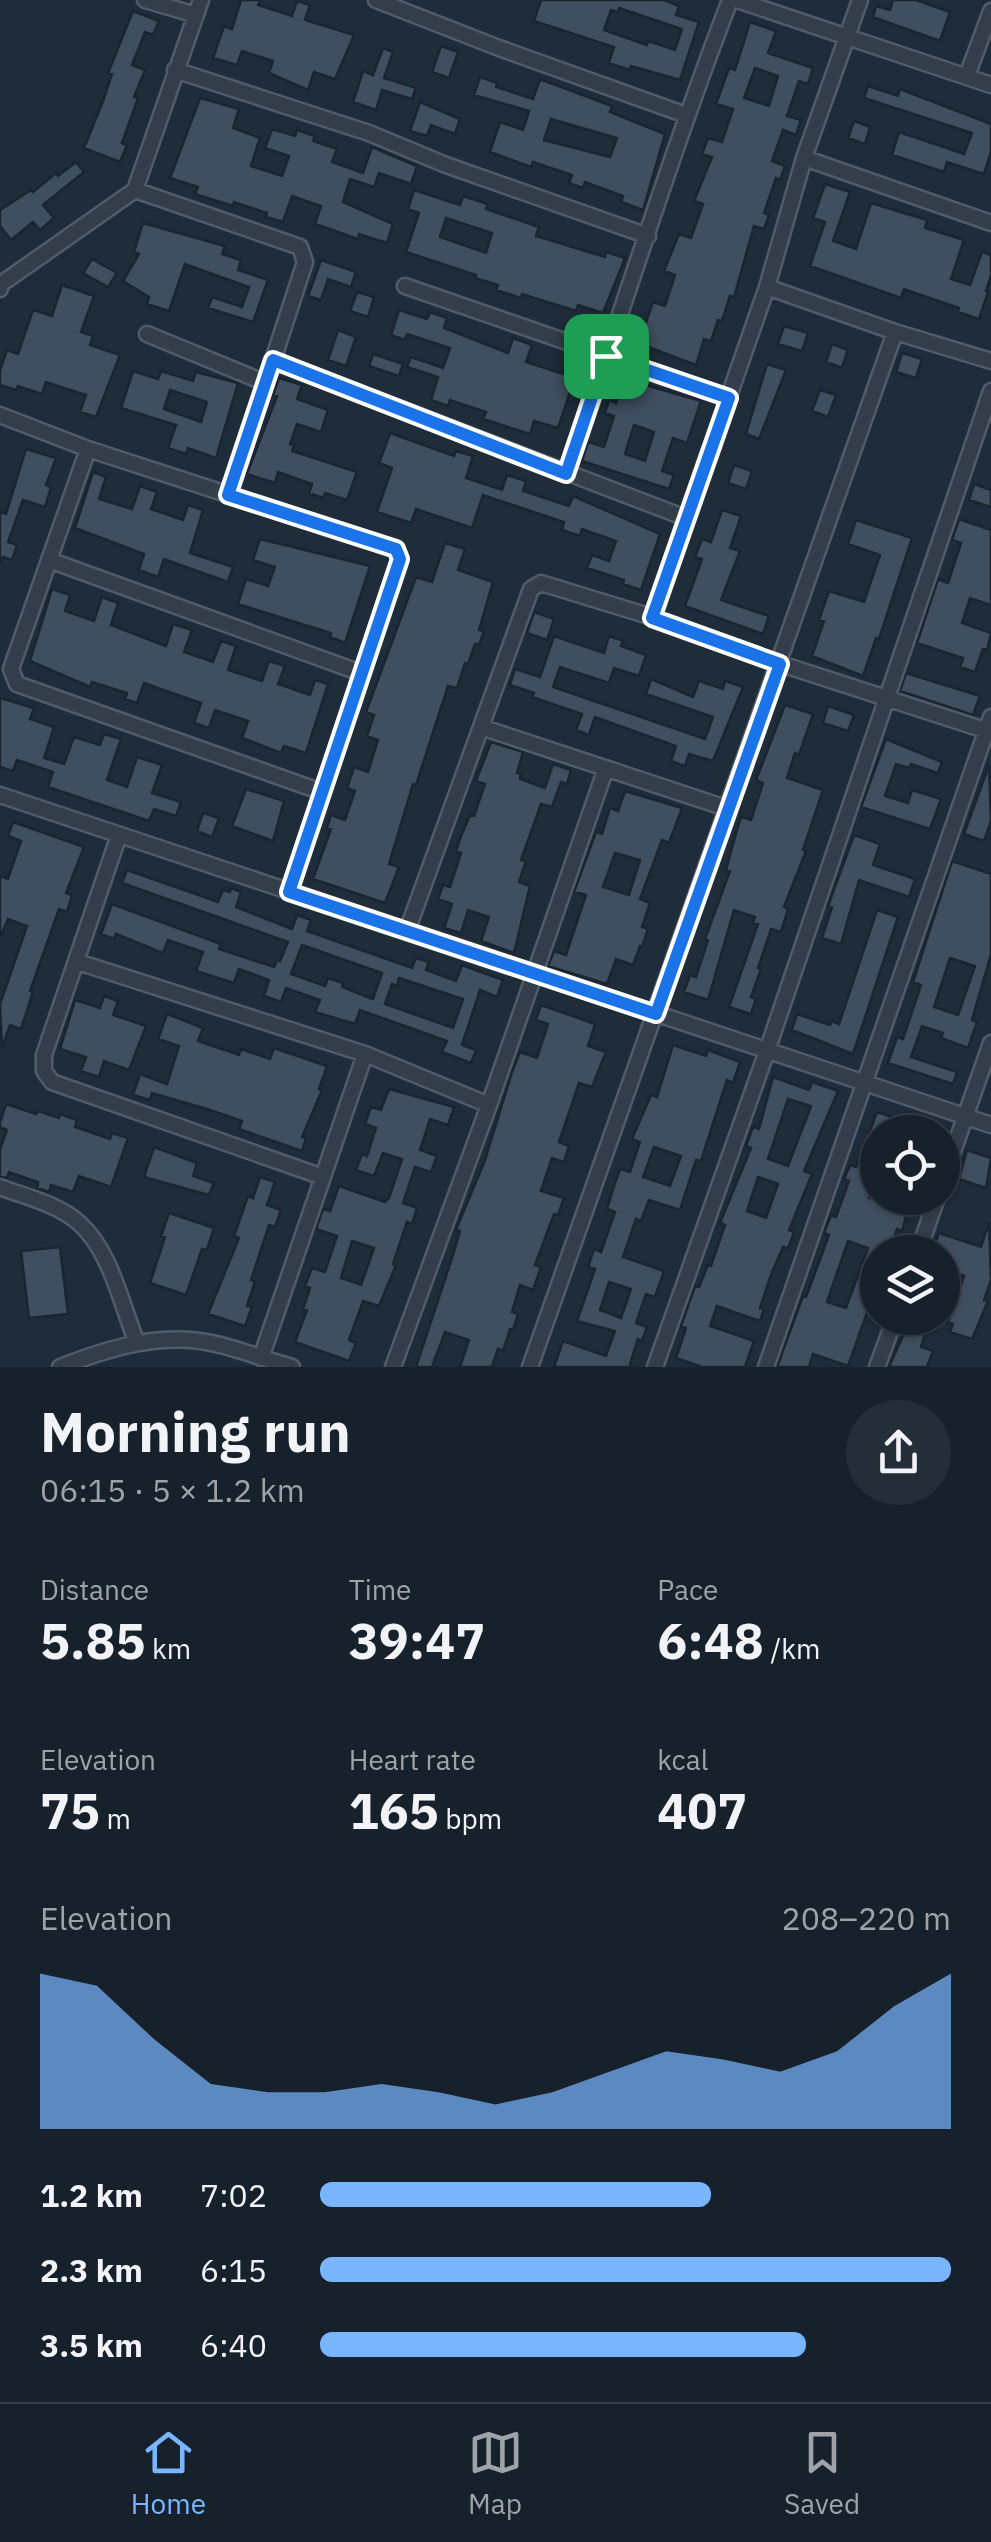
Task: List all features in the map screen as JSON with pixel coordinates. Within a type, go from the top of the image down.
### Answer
[{"type":"street","points":[[0,286],[135,190],[198,7],[145,0]]},
{"type":"street","points":[[376,0],[686,115]]},
{"type":"street","points":[[566,474],[686,115],[734,0],[991,85]]},
{"type":"street","points":[[652,618],[860,0]]},
{"type":"street","points":[[968,76],[991,11]]},
{"type":"street","points":[[175,70],[369,133],[648,236]]},
{"type":"street","points":[[804,158],[991,224]]},
{"type":"street","points":[[135,190],[300,246],[305,262],[228,495]]},
{"type":"street","points":[[405,286],[729,398]]},
{"type":"street","points":[[766,287],[991,361]]},
{"type":"street","points":[[530,1367],[730,809],[895,332]]},
{"type":"street","points":[[147,334],[266,382]]},
{"type":"street","points":[[273,360],[686,518]]},
{"type":"street","points":[[655,1367],[767,1051],[991,391]]},
{"type":"street","points":[[0,415],[88,449],[399,553],[289,892]]},
{"type":"street","points":[[88,449],[11,669],[17,684],[322,792]]},
{"type":"street","points":[[50,560],[362,673]]},
{"type":"street","points":[[407,931],[531,589],[536,585],[542,583],[652,618],[884,698],[990,726],[766,1367]]},
{"type":"street","points":[[481,726],[730,809]]},
{"type":"street","points":[[393,1367],[606,768]]},
{"type":"street","points":[[0,796],[991,1126]]},
{"type":"street","points":[[119,835],[44,1055],[44,1071],[52,1082],[324,1177]]},
{"type":"street","points":[[78,962],[365,1054],[489,1105]]},
{"type":"street","points":[[960,1133],[991,1042]]},
{"type":"street","points":[[261,1358],[365,1054]]},
{"type":"street","points":[[0,1187],[56,1208],[78,1222],[107,1264],[137,1343]]},
{"type":"street","points":[[877,1367],[889,1335]]},
{"type":"street","points":[[60,1367],[137,1343],[176,1339],[214,1343],[292,1367]]},
{"type":"building","points":[[241,0],[260,0],[258,5],[292,16],[297,1],[310,5],[305,20],[354,35],[335,79],[314,72],[308,90],[269,73],[273,61],[242,51],[237,65],[213,58],[224,26],[232,29]]},
{"type":"building","points":[[541,0],[664,0],[679,6],[676,15],[699,22],[680,80],[609,63],[614,47],[534,21]],"holes":[[[619,8],[682,29],[675,50],[604,30],[611,10],[618,12]]]},
{"type":"building","points":[[893,0],[916,0],[950,12],[940,41],[873,17],[876,6],[890,10]]},
{"type":"building","points":[[133,11],[159,21],[153,35],[145,32],[132,65],[145,70],[134,97],[138,98],[122,143],[127,145],[120,162],[84,148]]},
{"type":"building","points":[[750,22],[776,31],[768,53],[813,68],[808,84],[799,81],[787,116],[801,120],[796,135],[783,130],[772,161],[785,166],[780,180],[776,178],[764,213],[769,215],[764,229],[754,226],[734,297],[730,296],[711,341],[704,339],[696,365],[632,341],[637,326],[644,328],[653,302],[665,306],[675,275],[664,271],[679,234],[691,238],[703,204],[694,201],[712,157],[702,154],[708,138],[722,142],[733,109],[716,104],[729,68],[735,70]],"holes":[[[755,68],[778,76],[769,106],[744,98]]]},
{"type":"building","points":[[441,46],[458,52],[449,78],[432,72]]},
{"type":"building","points":[[383,48],[393,52],[384,78],[416,88],[412,99],[382,90],[376,110],[353,102],[363,71],[373,75]]},
{"type":"building","points":[[480,77],[497,83],[496,87],[533,99],[540,79],[612,106],[610,112],[665,134],[643,210],[621,202],[623,196],[585,182],[583,188],[569,183],[572,175],[533,162],[531,167],[490,152],[500,122],[523,130],[529,111],[474,95]],"holes":[[[551,119],[617,138],[610,157],[544,140]]]},
{"type":"building","points":[[868,86],[898,96],[900,89],[991,124],[991,152],[984,174],[947,162],[944,172],[892,155],[899,132],[964,154],[972,133],[864,98]]},
{"type":"building","points":[[200,98],[239,109],[233,128],[260,138],[251,166],[282,176],[289,156],[265,148],[272,129],[295,136],[297,130],[315,136],[313,141],[337,149],[332,162],[363,173],[372,147],[417,166],[411,184],[379,173],[374,187],[350,179],[343,202],[393,224],[387,243],[359,234],[358,239],[315,224],[321,206],[292,196],[283,222],[234,202],[233,206],[195,194],[198,187],[170,178]]},
{"type":"building","points":[[420,102],[460,119],[455,134],[431,125],[427,136],[410,131]]},
{"type":"building","points":[[854,121],[870,127],[865,144],[848,138]]},
{"type":"building","points":[[76,162],[84,172],[43,205],[54,218],[40,230],[33,222],[11,240],[0,226],[0,210]]},
{"type":"building","points":[[825,184],[850,192],[833,241],[856,249],[871,203],[927,220],[925,228],[964,240],[951,279],[970,285],[982,252],[991,255],[988,292],[979,319],[904,289],[901,298],[810,266],[825,222],[813,218]]},
{"type":"building","points":[[414,190],[460,205],[463,196],[488,204],[486,209],[539,227],[536,236],[605,257],[606,252],[625,258],[603,313],[578,305],[576,311],[496,290],[498,285],[475,278],[476,275],[406,252],[419,213],[408,209]],"holes":[[[446,218],[492,233],[486,253],[440,237]]]},
{"type":"building","points":[[143,223],[225,246],[222,254],[241,260],[238,270],[268,280],[253,322],[208,308],[212,297],[242,307],[249,287],[185,264],[169,311],[147,304],[149,297],[123,281],[139,254],[134,252]]},
{"type":"building","points":[[92,259],[117,273],[108,287],[83,273]]},
{"type":"building","points":[[321,260],[356,272],[351,287],[328,279],[321,300],[308,296]]},
{"type":"building","points":[[62,285],[94,296],[81,332],[93,336],[90,345],[120,355],[96,417],[80,412],[86,395],[46,382],[42,394],[0,385],[7,350],[18,354],[33,310],[52,316]]},
{"type":"building","points":[[357,292],[374,297],[368,317],[350,311]]},
{"type":"building","points":[[399,310],[427,319],[430,312],[447,318],[444,328],[508,353],[513,338],[532,345],[526,362],[563,374],[567,361],[579,366],[558,428],[534,421],[530,434],[483,419],[486,412],[450,400],[448,406],[431,400],[438,377],[407,367],[411,357],[443,368],[450,348],[407,334],[405,340],[391,335]]},
{"type":"building","points":[[784,326],[808,333],[802,351],[778,344]]},
{"type":"building","points":[[338,330],[356,337],[346,366],[328,360]]},
{"type":"building","points":[[832,344],[848,350],[842,368],[826,362]]},
{"type":"building","points":[[902,353],[922,359],[916,378],[896,372]]},
{"type":"building","points":[[373,354],[403,364],[399,376],[369,366]]},
{"type":"building","points":[[767,364],[786,370],[759,439],[746,434]]},
{"type":"building","points":[[133,371],[158,379],[161,371],[193,381],[196,372],[238,383],[216,458],[188,448],[186,454],[168,448],[176,425],[121,408]],"holes":[[[170,390],[207,402],[201,422],[164,409]]]},
{"type":"building","points":[[279,378],[302,385],[297,399],[328,410],[321,432],[297,424],[290,444],[294,445],[292,451],[357,472],[347,500],[309,493],[312,484],[278,472],[275,483],[247,474],[277,396],[273,395]]},
{"type":"building","points":[[624,379],[701,401],[687,443],[673,438],[662,471],[674,475],[669,489],[582,461],[588,442],[604,447],[614,416],[605,413],[609,400],[616,403]],"holes":[[[634,425],[654,432],[645,461],[625,454]]]},
{"type":"building","points":[[820,390],[836,395],[828,417],[812,411]]},
{"type":"building","points":[[390,433],[454,456],[456,451],[473,456],[466,478],[502,490],[507,475],[526,481],[523,491],[569,506],[573,496],[660,534],[641,590],[587,568],[592,555],[609,561],[616,541],[582,529],[580,536],[562,530],[564,522],[483,495],[472,528],[416,509],[411,523],[377,512],[392,468],[379,463]]},
{"type":"building","points":[[26,449],[56,458],[46,485],[51,487],[45,507],[23,500],[8,542],[17,545],[12,560],[3,557],[0,562],[0,512],[6,514]]},
{"type":"building","points":[[734,465],[752,471],[746,489],[728,483]]},
{"type":"building","points":[[93,472],[106,477],[99,499],[132,509],[140,486],[157,492],[151,509],[183,520],[188,505],[203,510],[190,553],[233,567],[228,582],[164,559],[158,577],[139,570],[144,554],[75,528]]},
{"type":"building","points":[[974,484],[991,490],[991,507],[969,500]]},
{"type":"building","points":[[722,510],[741,516],[730,548],[740,551],[721,600],[769,616],[763,634],[685,606],[702,559],[695,557],[702,539],[711,542]]},
{"type":"building","points":[[959,519],[991,530],[991,605],[970,598],[962,623],[991,633],[975,672],[960,667],[963,658],[917,643],[938,579],[948,583],[961,543],[952,540]]},
{"type":"building","points":[[856,520],[912,538],[863,676],[812,656],[829,591],[864,602],[880,555],[848,544]]},
{"type":"building","points":[[260,539],[370,566],[345,643],[330,637],[331,633],[238,604],[246,579],[268,586],[275,567],[253,560]]},
{"type":"building","points":[[445,543],[465,549],[458,570],[493,582],[479,630],[484,631],[479,645],[475,644],[468,664],[465,663],[457,688],[448,686],[416,785],[413,784],[389,864],[399,867],[385,903],[313,879],[331,829],[327,828],[331,815],[345,820],[355,791],[347,788],[354,767],[368,772],[378,740],[367,736],[374,715],[366,712],[416,577],[432,582]]},
{"type":"building","points":[[52,589],[70,595],[65,611],[94,621],[102,597],[118,603],[111,625],[166,646],[173,624],[192,630],[184,652],[213,662],[221,641],[236,646],[228,670],[262,681],[269,661],[285,666],[278,684],[310,695],[315,680],[328,684],[306,753],[284,746],[281,753],[242,738],[248,721],[215,710],[209,728],[194,723],[201,703],[144,683],[137,703],[125,699],[127,693],[92,682],[90,687],[30,661]]},
{"type":"building","points":[[534,612],[554,619],[547,640],[527,633]]},
{"type":"building","points":[[554,636],[604,653],[609,636],[623,641],[621,646],[646,655],[639,676],[614,668],[609,683],[560,667],[553,687],[705,739],[713,717],[646,694],[651,679],[693,697],[699,681],[723,689],[725,681],[743,687],[713,761],[689,754],[685,766],[671,761],[676,746],[595,717],[589,735],[576,730],[582,714],[510,685],[515,669],[540,677]]},
{"type":"building","points":[[906,673],[980,696],[973,715],[900,691]]},
{"type":"building","points":[[0,698],[34,708],[30,719],[54,727],[44,758],[64,764],[74,737],[100,745],[104,734],[121,739],[107,780],[127,787],[137,757],[162,765],[152,793],[181,802],[176,816],[154,809],[149,821],[48,787],[53,772],[17,760],[13,771],[0,767]]},
{"type":"building","points":[[785,705],[813,714],[787,778],[823,790],[803,850],[806,851],[784,907],[788,909],[781,932],[771,929],[758,968],[761,969],[751,997],[756,999],[751,1014],[729,1007],[758,924],[753,923],[755,917],[734,910],[708,1000],[684,992],[690,975],[696,977],[708,940],[705,939],[730,871],[726,870],[741,817],[751,820],[763,783],[756,780]]},
{"type":"building","points":[[828,706],[854,715],[848,731],[823,723]]},
{"type":"building","points":[[886,739],[942,762],[938,773],[911,764],[909,768],[896,764],[885,796],[908,803],[912,790],[941,799],[930,829],[861,807]]},
{"type":"building","points":[[491,742],[523,752],[517,773],[521,774],[520,779],[545,788],[553,764],[571,770],[567,784],[561,782],[552,807],[541,804],[521,860],[526,861],[519,882],[530,886],[514,953],[481,941],[489,917],[468,910],[461,933],[444,928],[452,904],[438,899],[443,885],[450,887],[461,853],[456,851],[461,836],[470,815],[474,816],[485,784],[476,781]]},
{"type":"building","points":[[989,765],[991,821],[984,841],[964,834]]},
{"type":"building","points":[[246,789],[284,801],[273,841],[232,826]]},
{"type":"building","points":[[625,791],[682,808],[669,843],[662,840],[640,899],[650,903],[642,927],[648,929],[642,947],[633,965],[616,959],[607,984],[548,966],[554,951],[566,955],[586,895],[574,892],[596,832],[602,834],[610,808],[618,811]],"holes":[[[615,853],[640,860],[629,895],[603,887]]]},
{"type":"building","points":[[203,813],[219,818],[212,837],[197,831]]},
{"type":"building","points":[[13,822],[84,847],[66,893],[72,895],[67,912],[59,909],[21,1029],[10,1025],[2,1048],[0,1004],[27,926],[8,919],[0,938],[0,876],[8,879],[21,841],[8,836]]},
{"type":"building","points":[[854,835],[880,844],[873,865],[915,879],[909,897],[859,880],[841,944],[822,938],[832,907],[828,906]]},
{"type":"building","points":[[952,861],[991,874],[991,954],[968,1048],[922,1026],[911,1057],[957,1072],[953,1084],[888,1063],[897,1037],[903,1039],[921,985],[913,982]],"holes":[[[950,958],[975,966],[958,1015],[934,1007]]]},
{"type":"building","points":[[127,870],[218,902],[223,890],[230,892],[231,888],[241,892],[236,907],[292,929],[297,915],[311,920],[307,931],[412,968],[416,958],[429,962],[426,970],[456,981],[462,965],[503,980],[497,997],[480,990],[462,1045],[476,1050],[471,1063],[442,1052],[447,1041],[360,1010],[355,1024],[315,1012],[320,1000],[286,988],[281,1002],[264,996],[269,980],[239,969],[234,983],[196,971],[203,952],[168,940],[163,953],[116,934],[114,939],[101,934],[112,904],[221,944],[219,949],[274,967],[288,942],[122,883]],"holes":[[[302,945],[382,973],[373,999],[328,978],[325,986],[291,974]],[[399,978],[463,999],[453,1028],[385,1004],[392,984],[397,986]]]},
{"type":"building","points":[[877,910],[898,917],[853,1054],[792,1030],[797,1014],[830,1025],[832,1021],[839,1024]]},
{"type":"building","points":[[104,996],[118,1001],[113,1015],[146,1026],[129,1070],[104,1061],[99,1077],[81,1071],[86,1057],[60,1049],[75,1000],[100,1008]]},
{"type":"building","points":[[541,1005],[595,1024],[588,1046],[606,1052],[592,1087],[579,1083],[559,1142],[569,1146],[564,1162],[552,1158],[541,1191],[564,1198],[535,1265],[541,1267],[533,1290],[520,1285],[512,1312],[518,1314],[513,1330],[510,1329],[503,1351],[498,1349],[492,1367],[460,1367],[469,1340],[445,1332],[432,1367],[416,1367],[453,1255],[460,1231],[456,1230],[485,1160],[512,1072],[520,1052],[537,1058],[548,1024],[536,1020]]},
{"type":"building","points":[[167,1014],[203,1028],[198,1041],[239,1055],[241,1049],[270,1059],[274,1048],[327,1066],[319,1089],[322,1090],[302,1137],[306,1138],[302,1151],[239,1129],[242,1121],[207,1109],[152,1093],[150,1100],[133,1095],[140,1074],[167,1084],[179,1046],[158,1039]]},
{"type":"building","points":[[673,1045],[706,1056],[708,1050],[740,1062],[733,1083],[727,1080],[701,1161],[696,1160],[680,1210],[649,1200],[641,1221],[636,1219],[623,1257],[664,1271],[655,1297],[646,1294],[636,1323],[647,1327],[642,1341],[638,1339],[630,1364],[633,1367],[554,1367],[563,1341],[606,1356],[615,1331],[577,1321],[595,1269],[588,1267],[594,1249],[601,1252],[615,1212],[607,1209],[620,1169],[630,1172],[640,1142],[632,1139],[651,1095],[657,1097]],"holes":[[[654,1147],[681,1156],[670,1186],[643,1177]],[[609,1282],[631,1289],[621,1318],[600,1310]]]},
{"type":"building","points":[[773,1077],[809,1090],[812,1082],[838,1091],[804,1171],[812,1174],[789,1230],[794,1232],[788,1249],[783,1247],[771,1275],[760,1308],[764,1309],[760,1321],[717,1306],[710,1326],[754,1341],[745,1367],[702,1367],[676,1358],[686,1328],[681,1326],[695,1286],[699,1287],[708,1265],[711,1266],[725,1225],[720,1223],[751,1148],[746,1146],[753,1127],[759,1129]],"holes":[[[788,1099],[811,1106],[788,1166],[768,1159]],[[758,1177],[778,1184],[766,1218],[747,1211]]]},
{"type":"building","points":[[389,1089],[454,1107],[448,1125],[430,1119],[420,1150],[437,1156],[431,1172],[415,1167],[403,1203],[417,1208],[412,1224],[407,1222],[393,1264],[396,1265],[379,1306],[363,1301],[349,1340],[356,1343],[349,1361],[295,1342],[307,1310],[303,1309],[310,1288],[305,1286],[312,1268],[325,1272],[337,1236],[316,1229],[323,1209],[330,1211],[339,1186],[385,1202],[389,1198],[402,1159],[383,1153],[374,1176],[356,1170],[362,1154],[367,1156],[376,1128],[365,1124],[371,1107],[381,1110]],"holes":[[[352,1241],[374,1248],[361,1285],[341,1278]]]},
{"type":"building","points":[[6,1104],[36,1114],[38,1111],[59,1118],[60,1114],[77,1120],[75,1127],[110,1139],[112,1133],[128,1138],[111,1187],[79,1176],[73,1192],[51,1185],[49,1192],[37,1188],[38,1182],[9,1172],[7,1178],[0,1177],[0,1149],[7,1130],[0,1127],[0,1122]]},
{"type":"building","points":[[154,1147],[197,1163],[193,1176],[214,1183],[209,1195],[144,1177]]},
{"type":"building","points":[[967,1150],[991,1158],[986,1188],[960,1179]]},
{"type":"building","points":[[860,1157],[860,1215],[906,1215],[902,1231],[897,1229],[895,1235],[860,1235],[860,1245],[848,1241],[827,1302],[846,1308],[860,1270],[860,1332],[848,1366],[813,1354],[809,1367],[777,1367],[829,1235],[824,1233],[831,1215],[836,1217],[849,1181],[844,1179],[850,1165],[856,1167]]},
{"type":"building","points":[[260,1177],[275,1182],[267,1205],[281,1210],[275,1227],[269,1225],[251,1280],[255,1281],[247,1306],[252,1307],[245,1326],[208,1314],[239,1238],[234,1236],[248,1196],[253,1198]]},
{"type":"building","points":[[169,1213],[214,1228],[186,1295],[150,1283]]},
{"type":"building","points":[[989,1222],[991,1280],[984,1300],[988,1301],[972,1339],[959,1335],[960,1288],[964,1276],[960,1275],[960,1240],[981,1247]]},
{"type":"building","points":[[60,1247],[68,1314],[29,1318],[21,1251]]},
{"type":"building","points":[[903,1335],[925,1335],[921,1347],[933,1351],[927,1367],[889,1367]]},
{"type":"route","points":[[606,356],[729,398],[652,618],[780,664],[656,1014],[289,892],[400,559],[396,549],[228,495],[273,360],[566,474],[606,356]]}]
